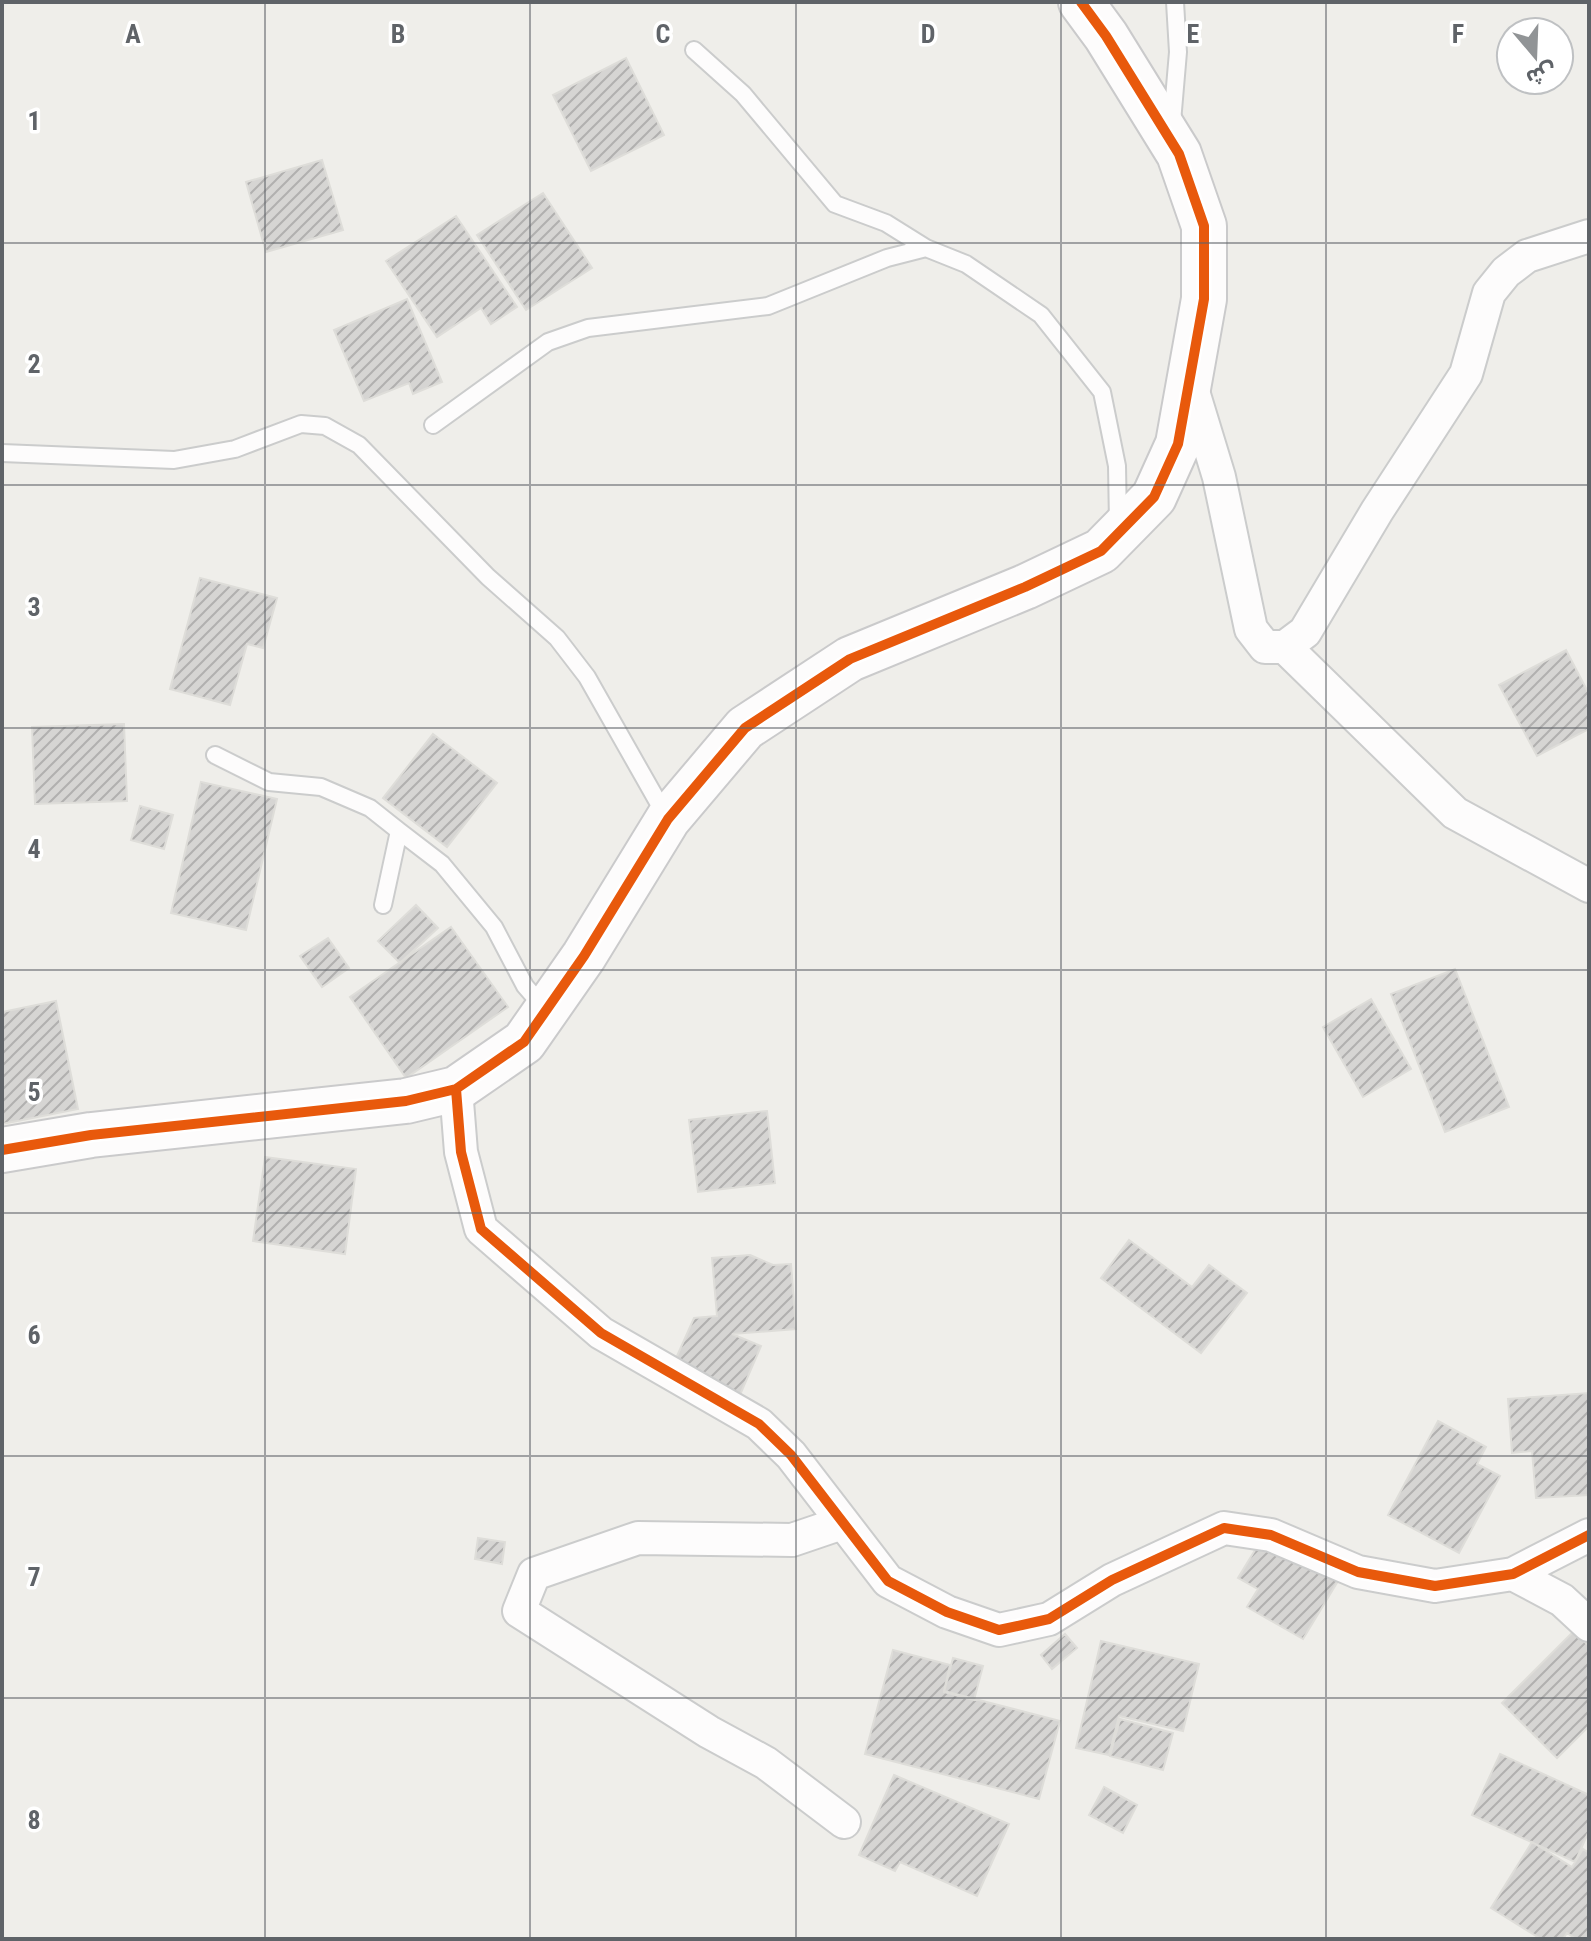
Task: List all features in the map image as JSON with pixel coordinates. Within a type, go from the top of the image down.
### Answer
[{"type":"street","points":[[2,1150],[91,1135],[406,1101],[456,1089],[524,1042],[668,819],[745,728],[850,659],[1101,551],[1154,497],[1178,444],[1190,382],[1204,299],[1204,226],[1179,154],[1106,36],[1081,2]]},
{"type":"street","points":[[1190,382],[1219,477],[1251,629],[1265,647],[1285,647],[1305,632],[1377,511],[1466,374],[1489,293],[1506,272],[1527,256],[1589,236]]},
{"type":"street","points":[[1285,647],[1455,813],[1589,886]]},
{"type":"street","points":[[456,1089],[461,1152],[481,1229],[601,1333],[759,1424],[791,1455],[888,1581],[947,1612],[999,1630],[1049,1619],[1112,1580],[1224,1528],[1271,1535],[1358,1572],[1435,1586],[1513,1574],[1589,1535]]},
{"type":"street","points":[[842,1523],[792,1540],[638,1538],[534,1574],[519,1611],[709,1732],[766,1763],[844,1822]]},
{"type":"street","points":[[1513,1574],[1562,1600],[1589,1625]]},
{"type":"lane","points":[[1170,140],[1178,52],[1175,2]]},
{"type":"lane","points":[[694,50],[743,94],[835,204],[886,223],[926,248],[966,264],[1041,315],[1102,392],[1117,466],[1118,533]]},
{"type":"lane","points":[[433,425],[548,342],[588,328],[768,306],[887,258],[926,248]]},
{"type":"lane","points":[[2,453],[174,460],[235,449],[301,424],[325,426],[359,445],[488,577],[557,638],[587,677],[668,819]]},
{"type":"lane","points":[[215,755],[269,782],[321,787],[370,808],[442,864],[494,927],[525,986],[546,1011]]},
{"type":"lane","points":[[383,905],[399,831]]},
{"type":"building","points":[[626,58],[664,135],[591,171],[553,95]]},
{"type":"building","points":[[322,160],[343,230],[266,252],[246,182]]},
{"type":"building","points":[[543,193],[592,268],[526,310],[477,235]]},
{"type":"building","points":[[456,216],[517,307],[491,324],[481,308],[437,337],[386,261]]},
{"type":"building","points":[[407,299],[442,382],[413,394],[409,383],[364,401],[334,330]]},
{"type":"building","points":[[200,578],[277,598],[263,648],[247,644],[230,705],[170,689]]},
{"type":"building","points":[[1566,650],[1589,694],[1589,729],[1537,756],[1499,685]]},
{"type":"building","points":[[124,724],[127,801],[35,804],[32,727]]},
{"type":"building","points":[[433,734],[497,783],[447,847],[383,798]]},
{"type":"building","points":[[201,782],[277,799],[246,930],[171,913]]},
{"type":"building","points":[[140,806],[173,815],[164,849],[131,840]]},
{"type":"building","points":[[416,905],[438,928],[400,963],[378,941]]},
{"type":"building","points":[[451,927],[508,1007],[406,1078],[350,997]]},
{"type":"building","points":[[328,938],[349,968],[322,987],[300,956]]},
{"type":"building","points":[[1455,969],[1509,1107],[1445,1132],[1391,994]]},
{"type":"building","points":[[1371,999],[1411,1069],[1363,1097],[1323,1027]]},
{"type":"building","points":[[56,1001],[78,1109],[2,1124],[2,1012]]},
{"type":"building","points":[[767,1111],[775,1183],[698,1192],[689,1120]]},
{"type":"building","points":[[265,1157],[356,1169],[345,1254],[253,1241]]},
{"type":"building","points":[[1129,1240],[1192,1287],[1209,1265],[1247,1293],[1201,1353],[1101,1278]]},
{"type":"building","points":[[750,1255],[773,1265],[791,1264],[796,1329],[732,1334],[761,1346],[740,1395],[673,1365],[694,1318],[717,1316],[712,1258]]},
{"type":"building","points":[[1589,1393],[1589,1495],[1536,1498],[1532,1451],[1512,1453],[1508,1399]]},
{"type":"building","points":[[1438,1421],[1486,1447],[1477,1464],[1500,1476],[1459,1553],[1388,1515]]},
{"type":"building","points":[[1263,1537],[1338,1581],[1303,1639],[1247,1607],[1258,1589],[1238,1578]]},
{"type":"building","points":[[478,1538],[505,1542],[502,1564],[475,1559]]},
{"type":"building","points":[[1574,1631],[1589,1646],[1589,1726],[1557,1758],[1502,1703]]},
{"type":"building","points":[[1065,1634],[1077,1648],[1052,1669],[1041,1655]]},
{"type":"building","points":[[1101,1641],[1199,1664],[1183,1731],[1119,1716],[1109,1755],[1076,1748]]},
{"type":"building","points":[[893,1650],[950,1665],[944,1691],[1060,1721],[1039,1799],[865,1754]]},
{"type":"building","points":[[953,1658],[983,1666],[974,1700],[944,1692]]},
{"type":"building","points":[[1120,1719],[1173,1733],[1163,1770],[1110,1756]]},
{"type":"building","points":[[1500,1754],[1589,1795],[1589,1831],[1575,1862],[1472,1815]]},
{"type":"building","points":[[894,1775],[1009,1824],[977,1896],[900,1862],[895,1871],[859,1855]]},
{"type":"building","points":[[1104,1787],[1137,1805],[1123,1833],[1089,1815]]},
{"type":"building","points":[[1532,1842],[1572,1867],[1583,1849],[1589,1853],[1589,1939],[1576,1939],[1567,1933],[1563,1939],[1541,1939],[1491,1908]]},
{"type":"cycle path","points":[[2,1150],[91,1135],[406,1101],[456,1089],[524,1042],[584,956],[668,819],[745,728],[850,659],[1025,587],[1101,551],[1154,497],[1178,444],[1204,299],[1204,226],[1179,154],[1106,36],[1081,2]]},
{"type":"cycle path","points":[[456,1089],[461,1152],[481,1229],[601,1333],[759,1424],[791,1455],[888,1581],[947,1612],[999,1630],[1049,1619],[1112,1580],[1224,1528],[1271,1535],[1358,1572],[1435,1586],[1513,1574],[1589,1535]]}]
